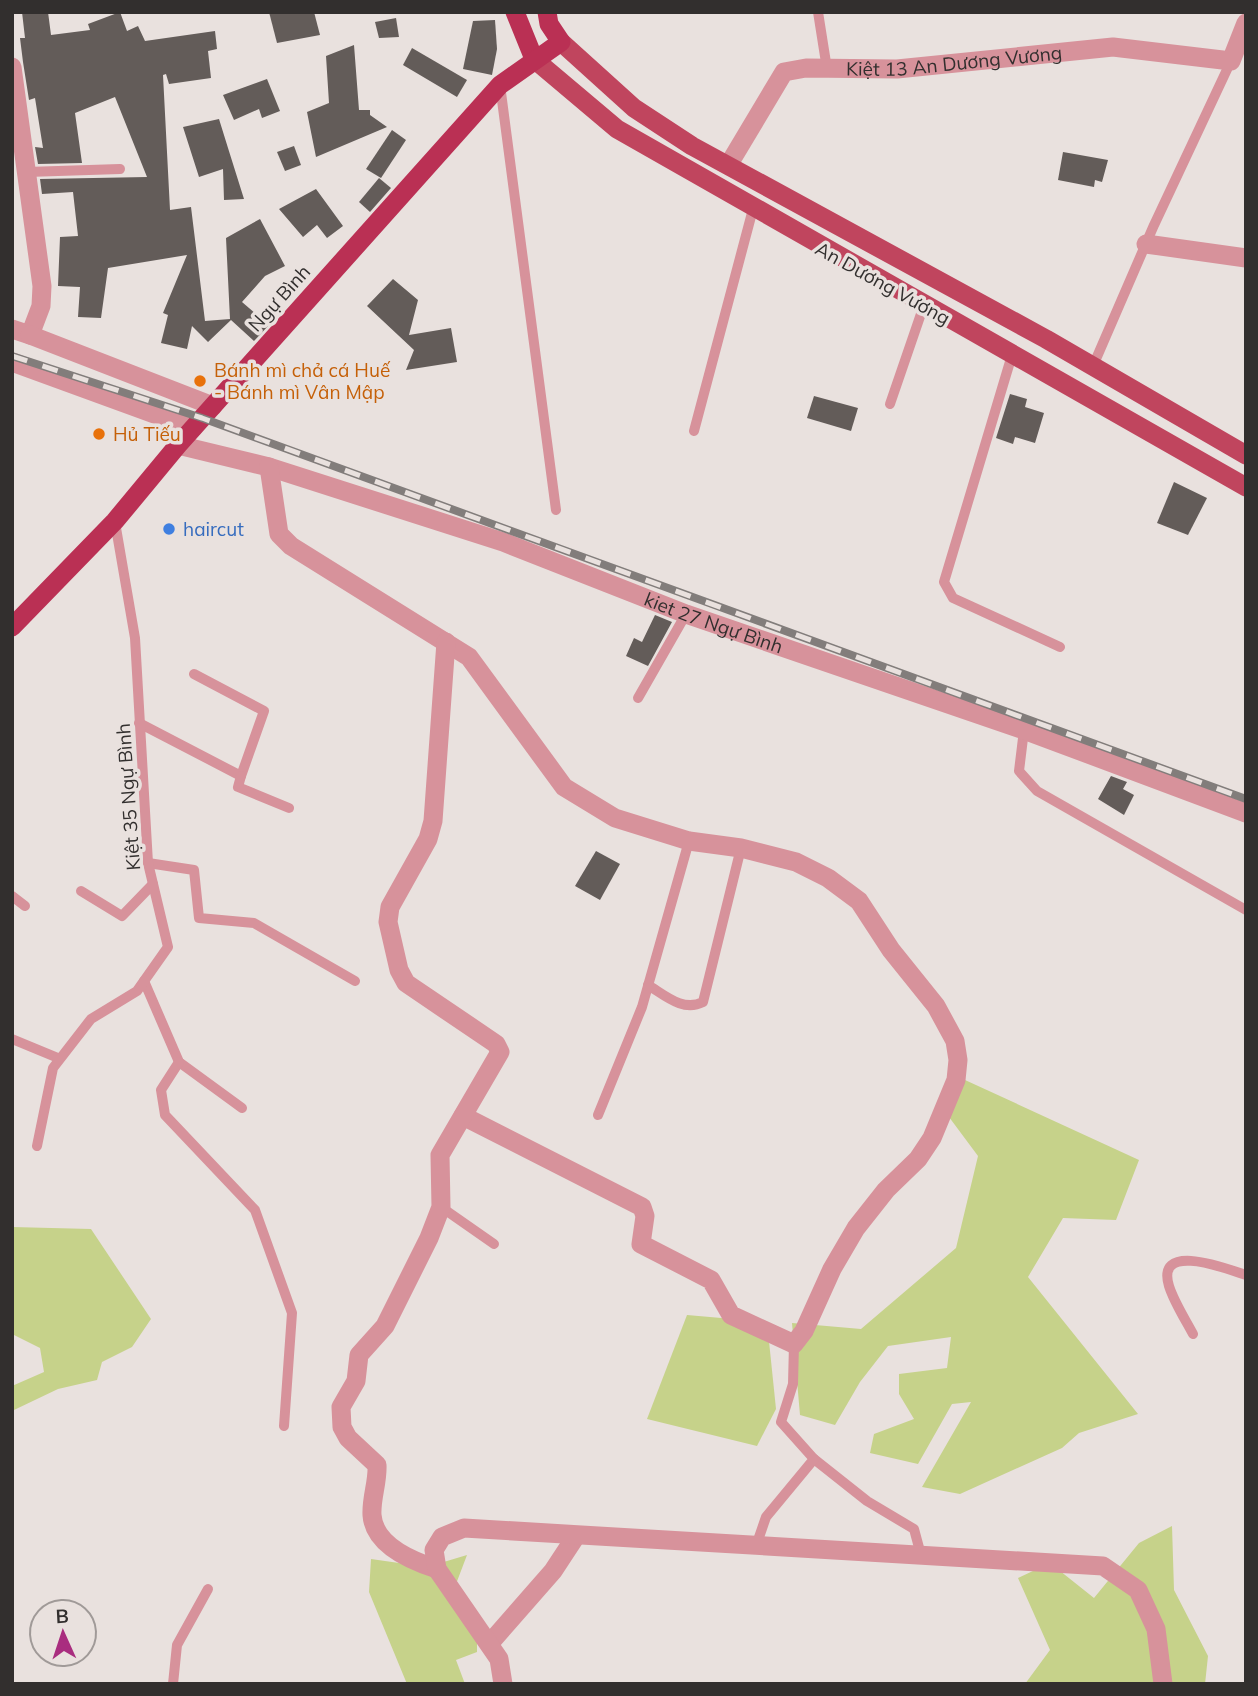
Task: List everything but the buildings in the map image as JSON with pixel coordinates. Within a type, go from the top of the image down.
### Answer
[{"type":"highway","points":[[515,12],[534,60]]},
{"type":"highway","points":[[547,12],[549,24],[561,42]]},
{"type":"highway","name":"Ngự Bình","points":[[12,627],[115,521],[177,444],[500,85],[561,42]]},
{"type":"main road","name":"An Dương Vương","points":[[561,42],[634,108],[692,146],[1093,366],[1246,457]]},
{"type":"main road","name":"An Dương Vương","points":[[534,60],[617,129],[753,209],[1238,482]]},
{"type":"main road","points":[[1238,482],[1246,457]]},
{"type":"street","points":[[1231,61],[1246,23]]},
{"type":"street","name":"Kiệt 13 An Dương Vương","points":[[729,164],[784,72],[897,69],[1113,47],[1231,61]]},
{"type":"street","points":[[12,67],[42,286],[41,306],[21,332],[213,405]]},
{"type":"street","points":[[1146,244],[1246,258]]},
{"type":"street","points":[[12,362],[193,428]]},
{"type":"street","name":"kiet 27 Ngự Bình","points":[[177,444],[269,467],[503,542],[686,614],[1024,730],[1246,813]]},
{"type":"street","points":[[269,467],[279,534],[291,546],[393,612],[470,657],[564,787],[615,818],[689,841],[741,848],[796,862],[828,878],[859,901],[891,950],[936,1006],[955,1041],[958,1060],[956,1080],[932,1138],[918,1159],[886,1190],[856,1228],[832,1269],[804,1331],[794,1344],[731,1315],[711,1280],[641,1244],[645,1216],[642,1207],[463,1116]]},
{"type":"street","points":[[436,1569],[411,1560],[376,1530],[372,1515],[377,1465],[348,1438],[340,1415],[341,1407],[356,1381],[359,1355],[385,1326],[429,1238],[440,1207],[440,1155],[500,1052],[496,1044],[406,983],[399,970],[388,922],[397,891],[428,839],[433,821],[446,642]]},
{"type":"street","points":[[503,1684],[499,1658],[448,1590],[436,1569],[435,1550],[442,1537],[464,1528],[1103,1566],[1138,1590],[1156,1629],[1163,1684]]},
{"type":"street","points":[[490,1643],[553,1571],[576,1536]]},
{"type":"lane","points":[[818,12],[827,69]]},
{"type":"lane","points":[[1093,366],[1231,61]]},
{"type":"lane","points":[[500,85],[556,510]]},
{"type":"lane","points":[[27,172],[120,169]]},
{"type":"lane","points":[[694,431],[753,209]]},
{"type":"lane","points":[[890,404],[924,306]]},
{"type":"lane","points":[[1012,355],[943,582],[953,598],[1060,647]]},
{"type":"lane","name":"Kiệt 35 Ngự Bình","points":[[37,1146],[53,1068],[58,1058],[91,1019],[137,991],[168,947],[148,863],[135,638],[115,521]]},
{"type":"lane","points":[[638,698],[686,614]]},
{"type":"lane","points":[[194,674],[264,711],[238,787],[289,808]]},
{"type":"lane","points":[[139,723],[242,776]]},
{"type":"lane","points":[[1024,730],[1019,771],[1037,791],[1246,910]]},
{"type":"lane","points":[[598,1115],[648,985],[689,841]]},
{"type":"lane","points":[[648,985],[684,1006],[693,1007],[703,1002],[741,848]]},
{"type":"lane","points":[[148,863],[194,870],[199,918],[254,923],[355,981]]},
{"type":"lane","points":[[81,891],[122,916],[153,884]]},
{"type":"lane","points":[[12,896],[25,906]]},
{"type":"lane","points":[[144,981],[179,1062],[242,1108]]},
{"type":"lane","points":[[12,1039],[58,1058]]},
{"type":"lane","points":[[179,1062],[161,1090],[165,1115],[255,1210],[292,1313],[284,1426]]},
{"type":"lane","points":[[440,1207],[495,1244]]},
{"type":"lane","points":[[1193,1335],[1169,1285],[1171,1269],[1178,1262],[1194,1259],[1246,1275]]},
{"type":"lane","points":[[794,1344],[793,1384],[781,1422],[814,1459],[867,1501],[914,1529],[921,1555]]},
{"type":"lane","points":[[756,1546],[766,1517],[814,1459]]},
{"type":"lane","points":[[173,1684],[177,1645],[208,1589]]},
{"type":"green space","points":[[965,1080],[1139,1160],[1116,1220],[1063,1218],[1028,1277],[1138,1414],[1079,1433],[1062,1448],[960,1494],[922,1487],[971,1402],[952,1404],[918,1464],[870,1453],[874,1434],[914,1419],[899,1394],[899,1374],[947,1368],[951,1337],[888,1346],[860,1382],[835,1425],[800,1415],[792,1323],[861,1329],[956,1248],[978,1156],[949,1117]]},
{"type":"green space","points":[[12,1227],[91,1229],[151,1319],[132,1347],[102,1362],[97,1380],[58,1389],[14,1410],[12,1386],[44,1372],[40,1348],[12,1334]]},
{"type":"green space","points":[[687,1315],[767,1322],[776,1409],[757,1446],[647,1419]]},
{"type":"green space","points":[[1172,1526],[1174,1590],[1208,1656],[1205,1684],[1025,1684],[1050,1650],[1018,1578],[1050,1563],[1094,1598],[1139,1543]]},
{"type":"green space","points":[[467,1555],[456,1584],[477,1620],[477,1652],[456,1660],[465,1684],[407,1684],[369,1592],[371,1559],[427,1567]]},
{"type":"railway","points":[[12,356],[202,418],[1246,799]]},
{"type":"place","name":"Bánh mì chả cá Huế - Bánh mì Vân Mập","points":[[200,381]]},
{"type":"place","name":"Hủ Tiếu","points":[[99,434]]},
{"type":"place","name":"haircut","points":[[169,529]]}]
